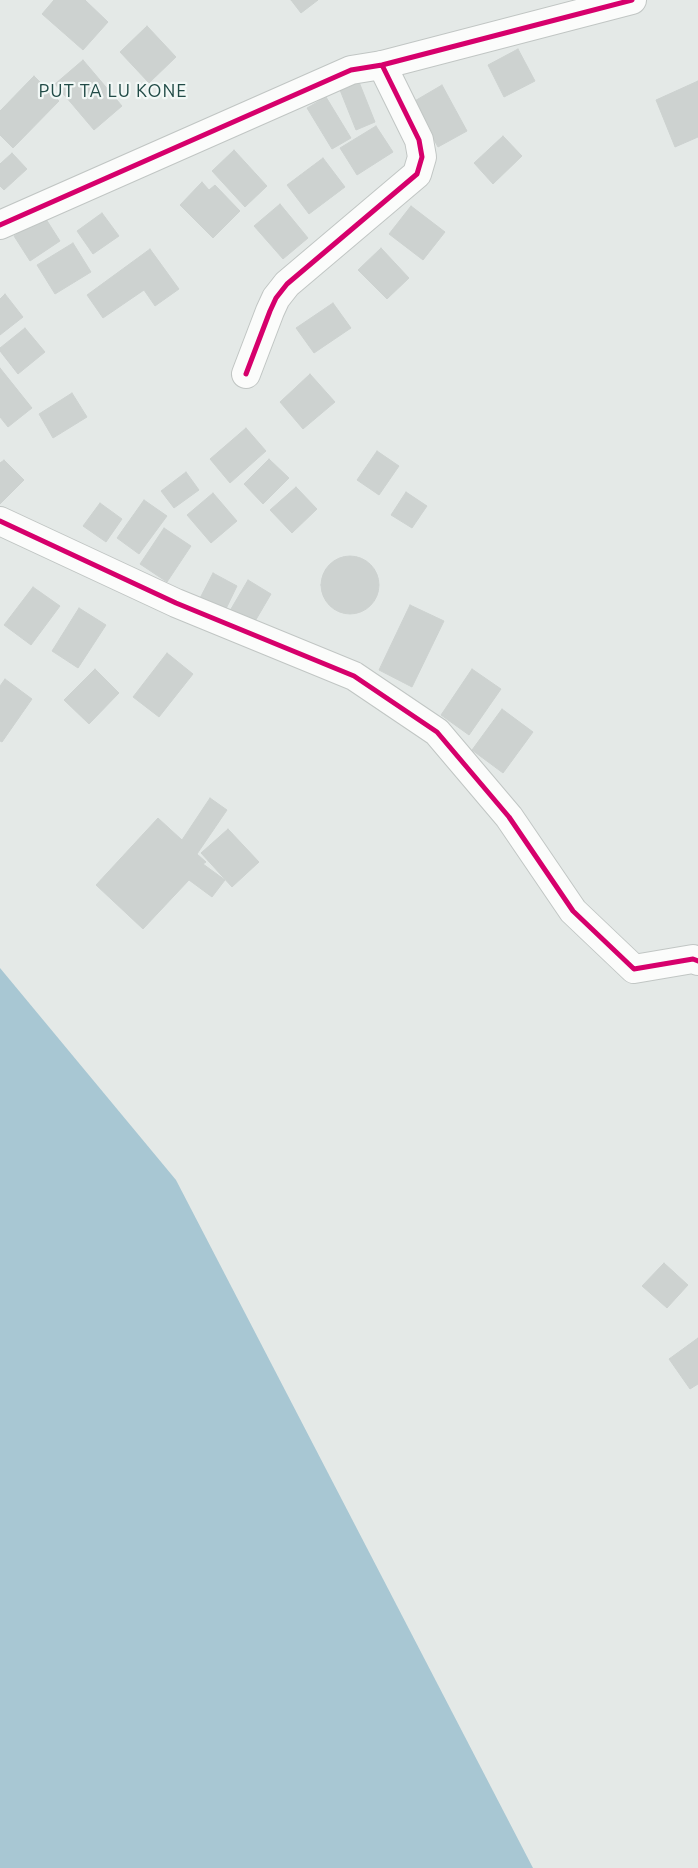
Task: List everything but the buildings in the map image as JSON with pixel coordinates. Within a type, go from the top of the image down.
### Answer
[{"type":"street","points":[[0,224],[351,70],[382,65],[632,0]]},
{"type":"street","points":[[246,374],[270,311],[276,298],[287,284],[417,174],[422,157],[419,140],[382,65]]},
{"type":"street","points":[[0,521],[176,603],[354,676],[437,732],[509,817],[573,911],[634,969],[693,959],[698,961]]},
{"type":"water","points":[[0,968],[176,1180],[533,1868],[0,1868]]},
{"type":"cycle path","points":[[0,225],[351,70],[382,65],[632,0]]},
{"type":"cycle path","points":[[246,374],[270,311],[276,298],[287,284],[417,174],[422,157],[419,140],[382,65]]},
{"type":"cycle path","points":[[0,521],[176,603],[354,676],[437,732],[509,817],[573,911],[634,969],[693,959],[698,961]]},
{"type":"district","name":"PUT TA LU KONE","points":[[113,91]]}]
